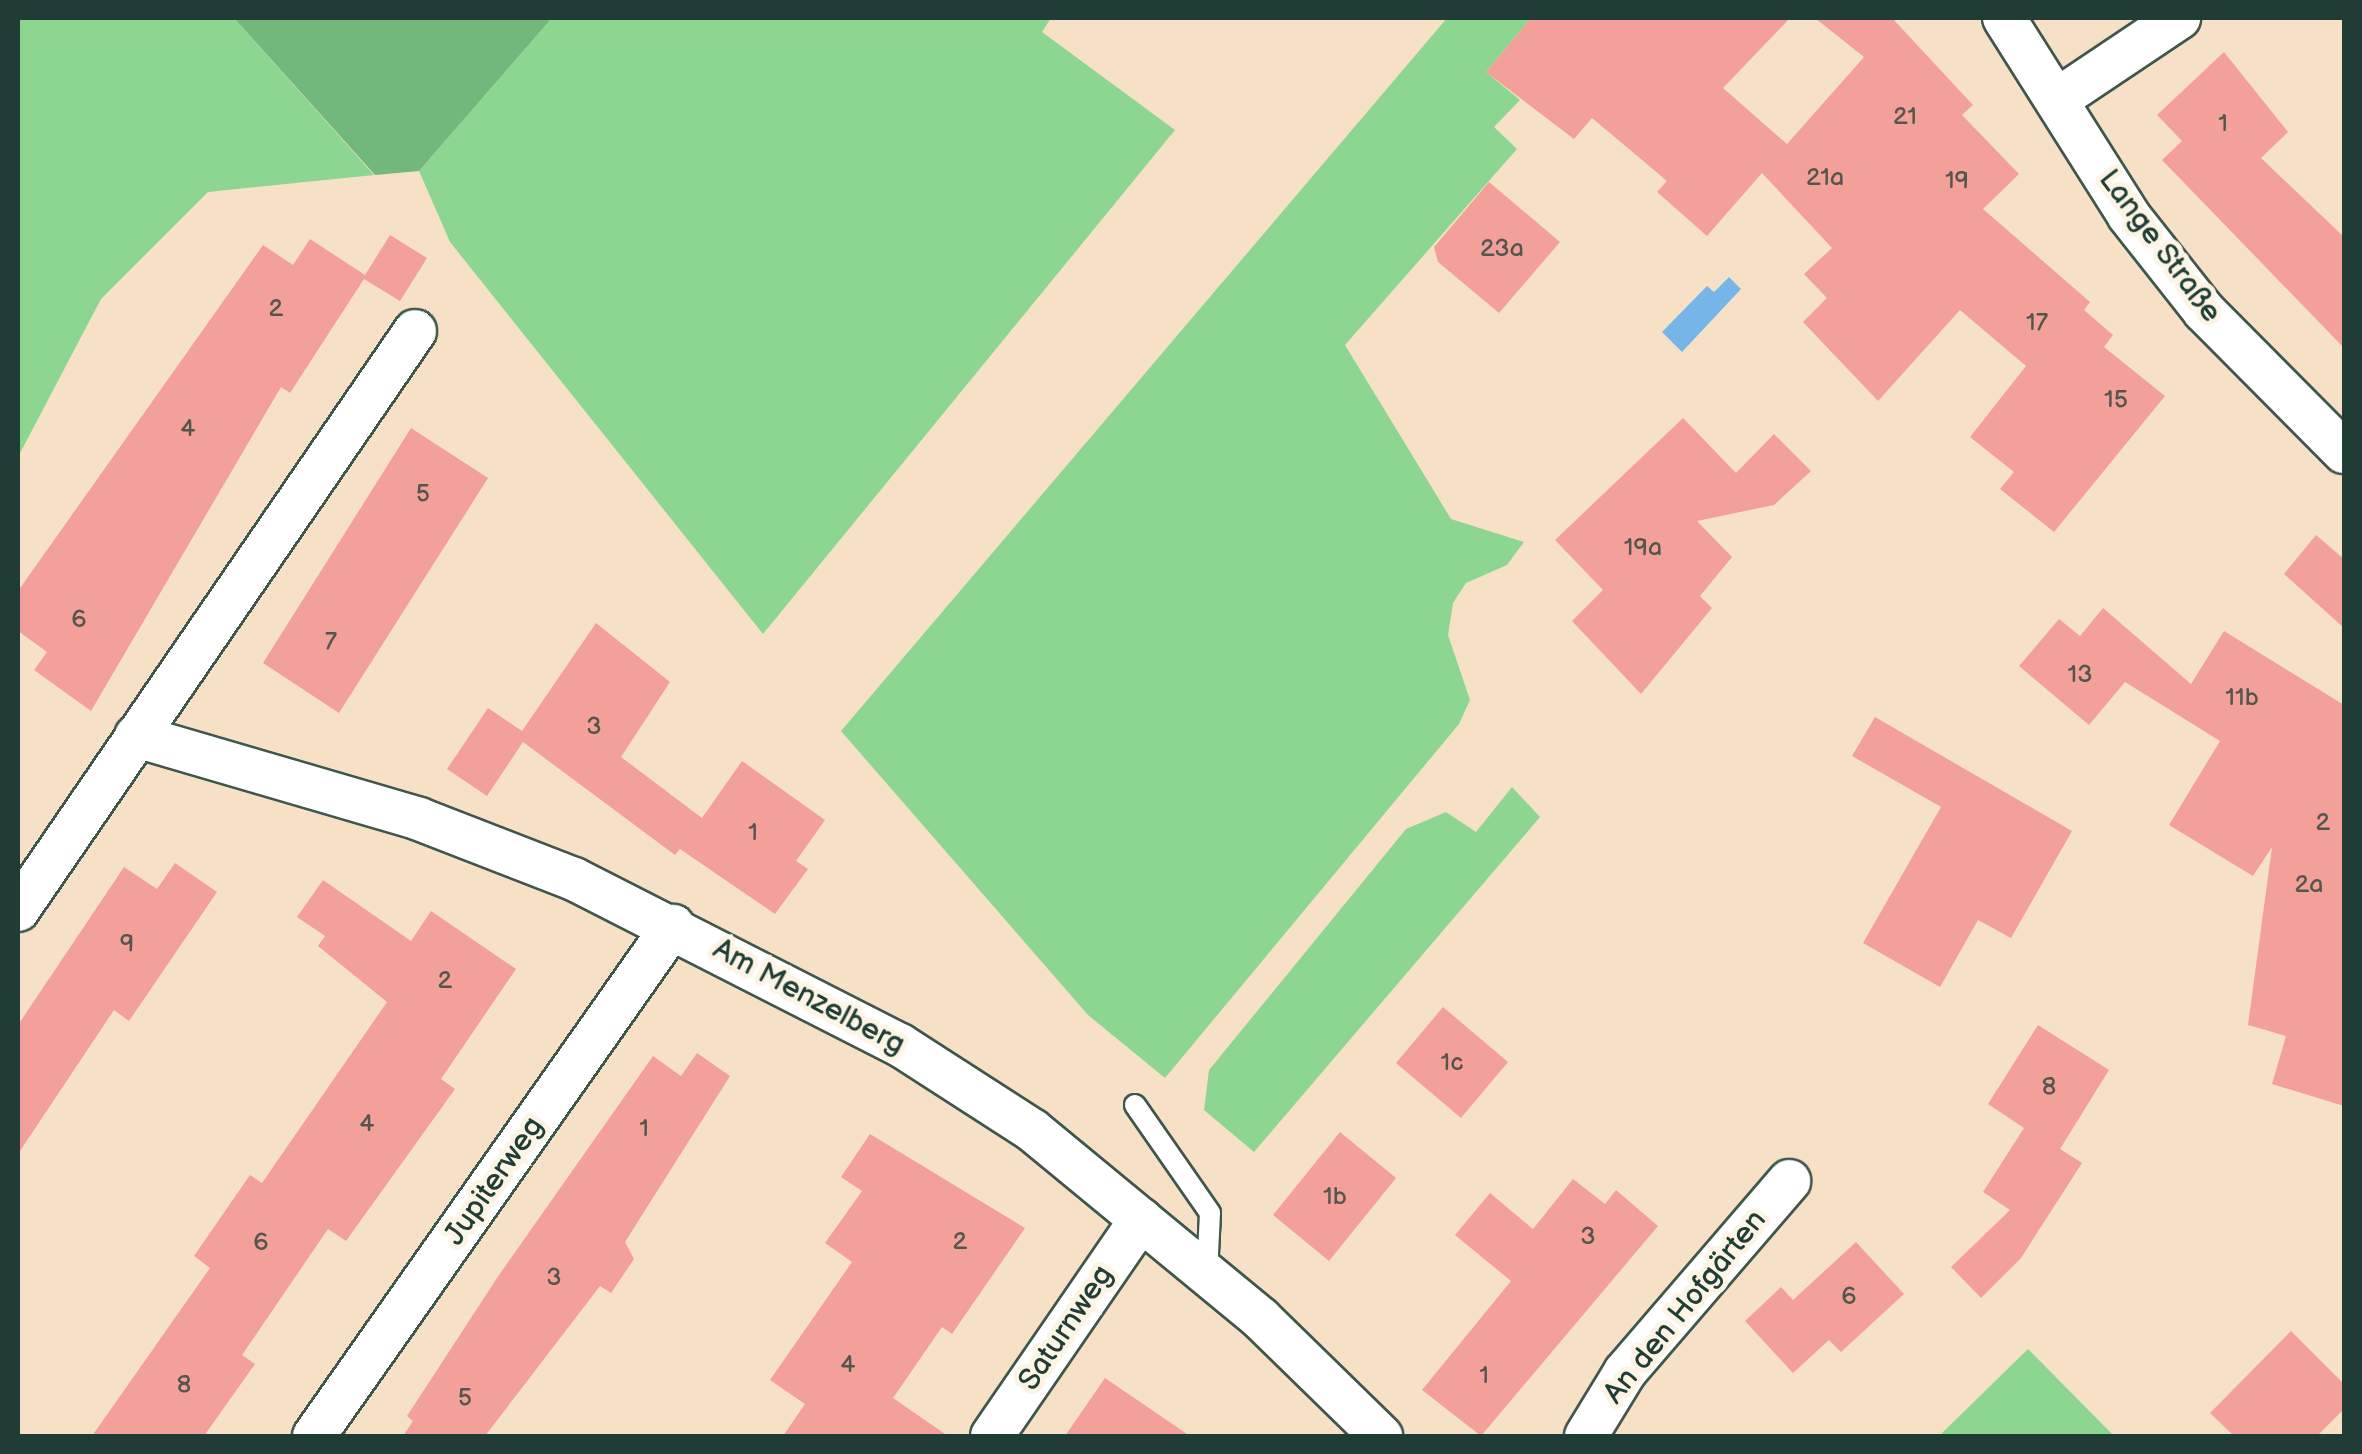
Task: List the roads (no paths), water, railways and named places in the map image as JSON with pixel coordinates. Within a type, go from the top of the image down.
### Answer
[{"type":"street","name":"Lange Straße","points":[[2004,18],[2129,216],[2204,311],[2344,452]]},
{"type":"street","points":[[2058,99],[2179,18]]},
{"type":"street","points":[[18,910],[415,331]]},
{"type":"street","name":"Am Menzelberg","points":[[136,736],[419,819],[673,926],[900,1045],[1032,1130],[1208,1274],[1382,1436]]},
{"type":"street","name":"Jupiterweg","points":[[314,1436],[673,926]]},
{"type":"street","name":"An den Hofgärten","points":[[1586,1436],[1625,1372],[1789,1181]]},
{"type":"street","name":"Saturnweg","points":[[992,1436],[1140,1219]]},
{"type":"lane","points":[[1135,1104],[1210,1214],[1208,1274]]},
{"type":"water","points":[[1729,277],[1741,289],[1682,352],[1662,332],[1707,286],[1714,292]]}]
